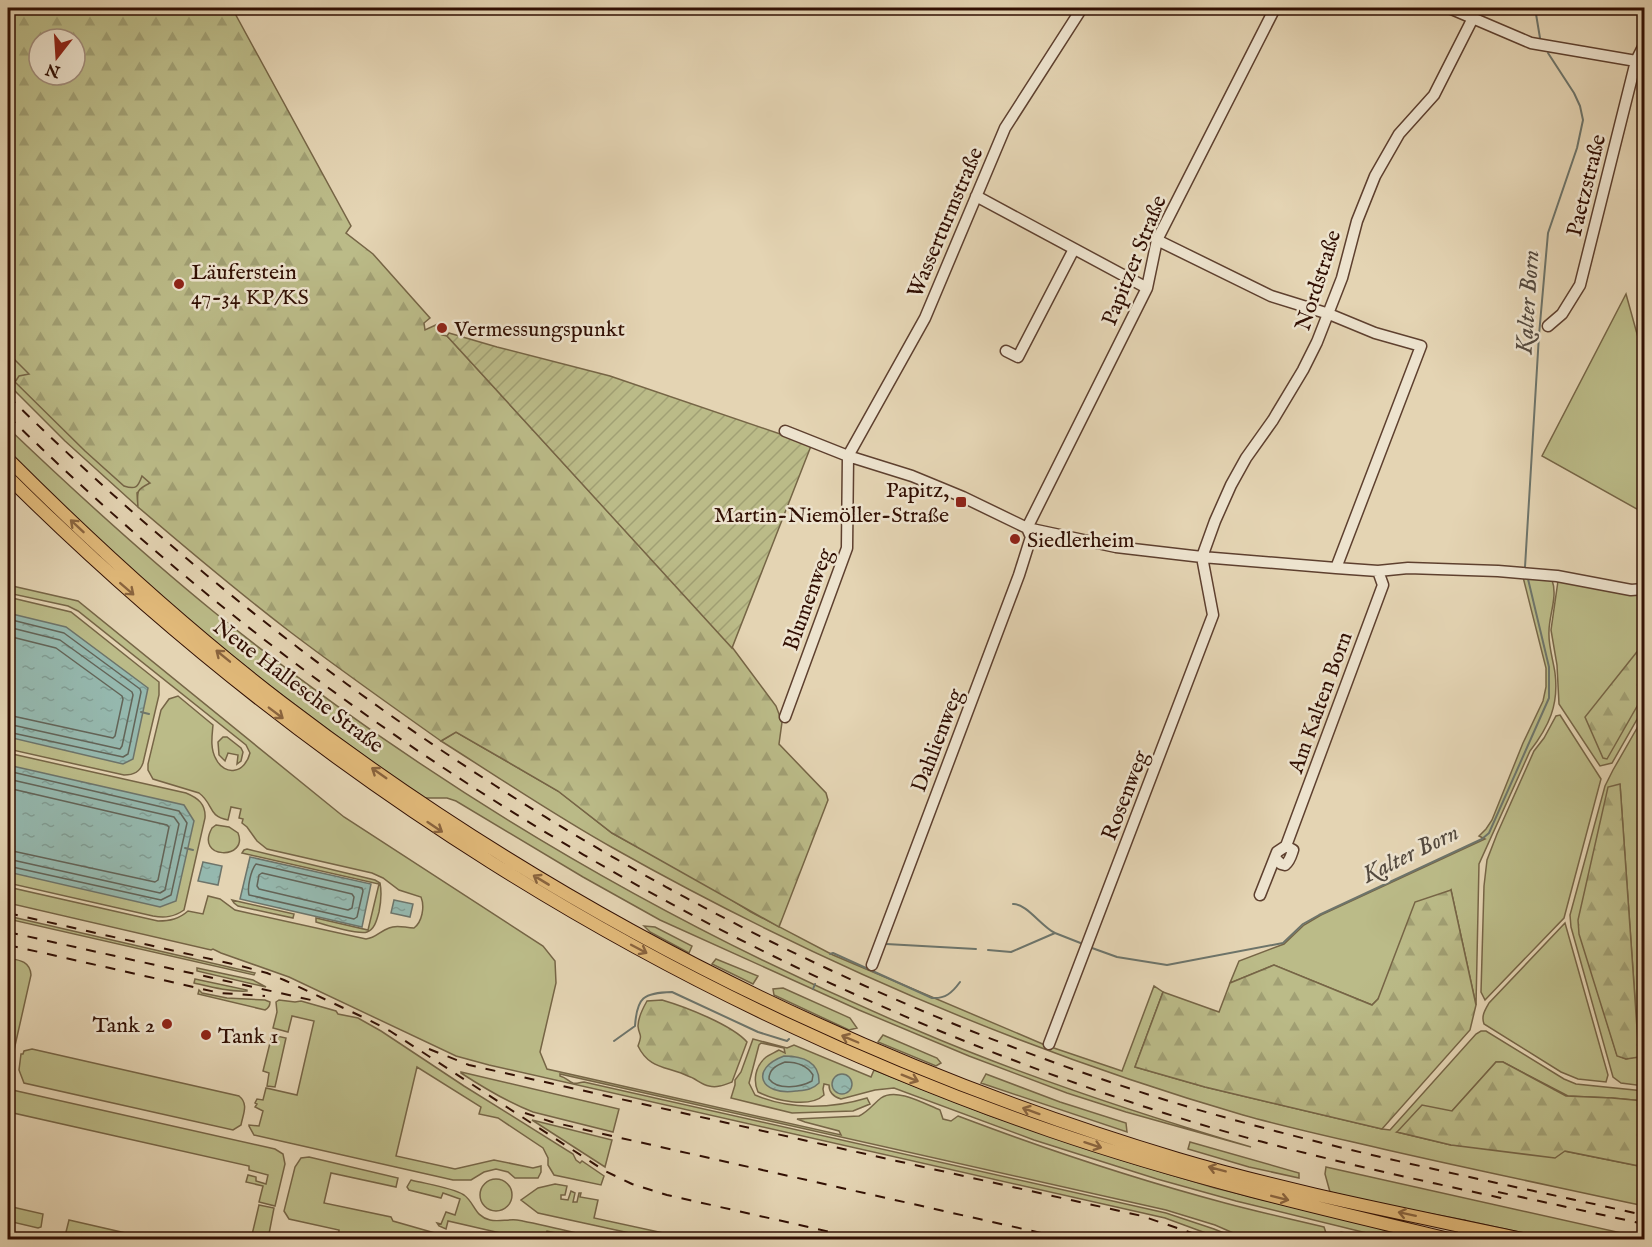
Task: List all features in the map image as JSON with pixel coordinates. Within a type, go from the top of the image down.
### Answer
[{"type":"main road","name":"Neue Hallesche Straße","points":[[8,459],[122,568],[203,640],[280,701],[335,742],[590,916]]},
{"type":"main road","name":"Neue Hallesche Straße","points":[[8,477],[114,578],[197,650],[273,711],[411,811],[478,855],[590,916]]},
{"type":"main road","points":[[590,916],[784,1010],[859,1043],[955,1083],[1051,1118],[1182,1160],[1286,1188],[1527,1239]]},
{"type":"main road","points":[[590,916],[714,989],[835,1047],[953,1096],[1058,1134],[1195,1177],[1450,1239]]},
{"type":"street","name":"Wasserturmstraße","points":[[848,456],[925,318],[1005,128],[1082,8]]},
{"type":"street","name":"Papitzer Straße","points":[[1027,528],[1147,288],[1157,240],[1275,8]]},
{"type":"street","points":[[1449,8],[1531,43],[1636,61]]},
{"type":"street","name":"Nordstraße","points":[[1202,557],[1230,485],[1245,458],[1273,420],[1317,342],[1342,278],[1357,221],[1375,176],[1399,134],[1434,94],[1473,18]]},
{"type":"street","name":"Paetzstraße","points":[[1548,326],[1562,314],[1580,285],[1636,61],[1644,45]]},
{"type":"street","points":[[976,196],[1147,288]]},
{"type":"street","points":[[1157,240],[1271,296],[1329,314],[1375,333],[1420,346],[1336,568]]},
{"type":"street","points":[[1006,351],[1023,359],[1074,249]]},
{"type":"street","points":[[785,431],[848,456],[912,476],[963,497],[1027,528],[1116,547],[1202,557],[1378,571],[1408,568],[1498,570],[1557,576],[1631,590],[1644,589]]},
{"type":"street","name":"Blumenweg","points":[[785,717],[847,548],[848,456]]},
{"type":"street","name":"Dahlienweg","points":[[872,965],[1019,575],[1031,537],[1027,528]]},
{"type":"street","name":"Rosenweg","points":[[1049,1044],[1213,615],[1202,557]]},
{"type":"street","name":"Am Kalten Born","points":[[1260,895],[1277,852],[1286,846],[1383,585],[1378,571]]},
{"type":"street","points":[[1450,1239],[1451,1223]]},
{"type":"street","points":[[1462,1239],[1464,1226]]},
{"type":"street","points":[[1415,1231],[1425,1239]]},
{"type":"green space","points":[[8,8],[232,8],[351,226],[346,233],[373,254],[430,318],[424,323],[425,330],[438,324],[442,328],[442,335],[447,336],[732,647],[776,706],[782,722],[779,744],[826,793],[828,800],[779,927],[612,833],[558,791],[456,732],[441,741],[308,645],[231,585],[138,507],[138,492],[150,483],[142,476],[136,487],[124,486],[85,451],[15,382],[19,376],[29,374],[8,353]]},
{"type":"green space","points":[[1626,294],[1644,359],[1644,513],[1542,456]]},
{"type":"green space","points":[[449,333],[610,376],[811,446],[732,648],[447,336]]},
{"type":"green space","points":[[8,353],[151,484],[137,493],[138,507],[65,441],[8,384]]},
{"type":"green space","points":[[8,428],[161,568],[295,675],[462,791],[549,845],[638,896],[729,943],[821,988],[914,1029],[1080,1093],[1251,1147],[1067,1093],[969,1056],[859,1010],[660,920],[456,801],[447,798],[421,798],[262,680],[149,585],[8,452]]},
{"type":"green space","points":[[1523,577],[1552,580],[1554,586],[1549,636],[1556,685],[1554,705],[1547,724],[1530,751],[1479,864],[1476,1005],[1451,890],[1372,1005],[1274,965],[1230,983],[1239,961],[1284,944],[1304,925],[1321,915],[1485,839],[1479,836],[1492,820],[1523,743],[1543,701],[1546,687],[1546,668]]},
{"type":"green space","points":[[1558,581],[1644,593],[1644,707],[1612,763],[1600,766],[1559,704],[1557,665],[1551,630]]},
{"type":"green space","points":[[8,585],[78,601],[344,817],[543,946],[555,961],[556,983],[540,1052],[547,1069],[841,1135],[839,1131],[797,1119],[859,1116],[887,1095],[902,1095],[940,1110],[943,1119],[951,1121],[958,1116],[1124,1174],[1237,1206],[1324,1227],[1327,1236],[1335,1238],[1341,1232],[1374,1239],[1247,1239],[1215,1225],[1166,1210],[560,1074],[573,1083],[584,1082],[1166,1213],[1239,1239],[1222,1239],[1165,1218],[489,1065],[456,1056],[289,977],[213,949],[8,903],[8,887],[162,921],[178,918],[188,911],[203,914],[208,896],[220,899],[235,910],[366,939],[392,927],[414,928],[421,918],[423,905],[421,897],[399,890],[372,873],[267,849],[242,823],[243,819],[239,818],[241,809],[231,807],[228,820],[221,818],[214,813],[199,793],[153,779],[148,770],[148,764],[161,710],[169,699],[178,696],[213,725],[213,751],[220,765],[229,770],[239,768],[244,765],[250,753],[246,745],[78,611],[68,606],[8,593]]},
{"type":"green space","points":[[8,597],[71,612],[159,682],[159,695],[143,763],[136,772],[124,775],[8,749]]},
{"type":"green space","points":[[1644,643],[1644,694],[1607,759],[1603,758],[1585,717]]},
{"type":"green space","points":[[1560,715],[1601,779],[1564,918],[1485,1000],[1481,992],[1484,886],[1487,860],[1534,751],[1556,716]]},
{"type":"green space","points":[[1644,716],[1644,747],[1641,752],[1644,761],[1644,891],[1642,891],[1644,1086],[1621,1083],[1613,1077],[1571,927],[1570,915],[1605,786]],"holes":[[[1620,784],[1639,1056],[1626,1059],[1617,1055],[1580,934]]]},
{"type":"green space","points":[[456,732],[558,791],[612,833],[711,887],[751,912],[833,955],[1045,1045],[1122,1071],[1154,986],[1163,992],[1135,1067],[1205,1087],[1382,1129],[1390,1130],[1481,1031],[1486,1031],[1576,1084],[1644,1091],[1644,1101],[1568,1096],[1503,1062],[1496,1062],[1452,1111],[1397,1132],[1451,1145],[1564,1151],[1644,1167],[1644,1206],[1260,1120],[1161,1090],[999,1032],[920,1000],[764,928],[613,848],[441,741]]},
{"type":"green space","points":[[223,737],[227,737],[241,748],[243,752],[241,761],[237,764],[238,755],[228,753],[225,761],[219,755],[218,742]]},
{"type":"green space","points":[[8,753],[186,793],[198,799],[203,805],[205,818],[184,910],[169,916],[153,916],[8,883]]},
{"type":"green space","points":[[1620,784],[1639,1057],[1626,1059],[1617,1056],[1579,934],[1578,920],[1608,787]]},
{"type":"green space","points":[[216,825],[229,827],[238,833],[239,842],[236,848],[222,853],[210,846],[208,839],[212,828]]},
{"type":"green space","points":[[247,849],[380,883],[380,905],[374,926],[370,931],[363,933],[316,922],[316,918],[368,930],[379,884],[242,853]]},
{"type":"green space","points":[[1451,890],[1476,1005],[1470,1030],[1382,1129],[1205,1087],[1135,1067],[1163,992],[1219,1012],[1230,983],[1274,965],[1372,1005],[1378,999],[1415,902]]},
{"type":"green space","points":[[232,900],[294,914],[293,918],[238,906]]},
{"type":"green space","points":[[8,916],[255,973],[254,975],[8,919]]},
{"type":"green space","points":[[1565,923],[1608,1075],[1606,1082],[1578,1079],[1561,1072],[1484,1024],[1483,1021],[1489,1003]]},
{"type":"green space","points":[[644,926],[655,927],[692,946],[689,953],[650,932]]},
{"type":"green space","points":[[8,958],[26,964],[31,975],[8,1069]]},
{"type":"green space","points":[[716,959],[758,976],[753,984],[712,964]]},
{"type":"green space","points":[[197,968],[253,980],[266,987],[197,971]]},
{"type":"green space","points":[[195,979],[247,991],[227,990],[194,983]]},
{"type":"green space","points":[[783,988],[850,1018],[857,1028],[849,1030],[774,995],[773,989]]},
{"type":"green space","points":[[199,990],[202,993],[227,998],[265,1000],[270,1002],[270,1005],[265,1010],[198,994]]},
{"type":"green space","points":[[279,1000],[301,1001],[336,1011],[338,1014],[358,1018],[381,1031],[573,1154],[580,1163],[582,1161],[604,1176],[601,1185],[554,1175],[543,1148],[498,1118],[479,1114],[481,1107],[417,1067],[396,1156],[455,1169],[494,1160],[533,1168],[541,1166],[538,1178],[515,1178],[508,1172],[496,1169],[484,1172],[471,1180],[453,1180],[254,1135],[249,1125],[259,1126],[263,1111],[255,1107],[257,1104],[255,1103],[257,1099],[263,1100],[266,1088],[297,1095],[314,1021],[292,1016],[288,1032],[273,1028],[277,1012],[276,1002]]},
{"type":"green space","points":[[662,1000],[720,1023],[747,1042],[732,1082],[712,1087],[647,1059],[638,1046],[640,1016],[647,1001]]},
{"type":"green space","points":[[272,1035],[286,1038],[275,1087],[267,1086],[269,1073],[263,1071]]},
{"type":"green space","points":[[883,1035],[937,1058],[941,1063],[936,1066],[878,1042]]},
{"type":"green space","points":[[753,1039],[787,1048],[794,1045],[871,1077],[874,1070],[991,1116],[1125,1161],[1215,1188],[1375,1227],[1411,1239],[1391,1239],[1157,1179],[1034,1140],[894,1088],[875,1090],[841,1099],[832,1094],[829,1085],[824,1084],[824,1095],[810,1102],[791,1102],[773,1098],[758,1092],[756,1074],[765,1058],[779,1050],[785,1053],[784,1048],[761,1043],[749,1083],[755,1095],[796,1105],[825,1106],[867,1098],[870,1104],[853,1111],[792,1113],[731,1098],[735,1080],[741,1072]]},
{"type":"green space","points":[[32,1049],[239,1096],[245,1106],[241,1125],[233,1130],[24,1083],[19,1070],[21,1054]]},
{"type":"green space","points":[[1496,1062],[1503,1062],[1566,1096],[1644,1101],[1644,1167],[1565,1151],[1555,1158],[1451,1145],[1397,1132],[1422,1105],[1452,1111]]},
{"type":"green space","points":[[461,1072],[619,1109],[613,1132],[533,1112],[496,1094]]},
{"type":"green space","points":[[986,1074],[1060,1102],[1126,1123],[1127,1132],[981,1083]]},
{"type":"green space","points":[[8,1089],[275,1149],[283,1154],[285,1164],[275,1206],[259,1202],[263,1186],[246,1182],[248,1175],[266,1184],[268,1175],[249,1170],[249,1166],[13,1113],[8,1135]]},
{"type":"green space","points":[[532,1120],[612,1140],[605,1167]]},
{"type":"green space","points":[[1190,1142],[1299,1173],[1299,1178],[1249,1167],[1188,1149]]},
{"type":"green space","points":[[309,1157],[398,1178],[396,1187],[331,1173],[324,1203],[391,1217],[393,1221],[442,1235],[441,1239],[338,1239],[339,1230],[289,1219],[284,1211],[295,1167],[301,1158]]},
{"type":"green space","points":[[1326,1167],[1644,1239],[1551,1239],[1384,1205],[1330,1192],[1325,1174]]},
{"type":"green space","points":[[496,1179],[507,1184],[512,1195],[507,1206],[496,1211],[485,1206],[480,1195],[485,1184]]},
{"type":"green space","points":[[411,1180],[459,1192],[468,1198],[481,1216],[490,1220],[517,1220],[602,1239],[585,1239],[547,1231],[544,1239],[526,1239],[448,1221],[446,1229],[437,1223],[441,1224],[446,1212],[455,1215],[460,1199],[443,1193],[441,1198],[409,1190],[407,1187]]},
{"type":"green space","points":[[555,1184],[567,1186],[565,1195],[561,1195],[561,1199],[568,1200],[571,1191],[575,1193],[573,1202],[577,1202],[579,1193],[581,1193],[580,1197],[598,1200],[594,1218],[691,1239],[657,1239],[538,1213],[521,1200],[538,1188]]},
{"type":"green space","points":[[259,1205],[274,1208],[268,1239],[251,1239]]},
{"type":"green space","points":[[8,1206],[43,1214],[41,1227],[8,1221]]},
{"type":"green space","points":[[69,1220],[144,1238],[143,1240],[88,1239],[67,1235]]},
{"type":"water","points":[[8,613],[66,627],[148,688],[133,759],[123,764],[8,737]]},
{"type":"water","points":[[8,765],[184,805],[194,821],[176,901],[160,907],[8,872]]},
{"type":"water","points":[[250,857],[371,884],[362,927],[240,899]]},
{"type":"water","points":[[203,862],[222,866],[218,885],[198,881]]},
{"type":"water","points":[[394,900],[413,904],[410,917],[391,913]]},
{"type":"water","points":[[784,1056],[798,1057],[813,1065],[819,1076],[819,1083],[811,1088],[796,1091],[784,1091],[767,1086],[763,1080],[766,1068],[773,1061]]},
{"type":"water","points":[[842,1074],[849,1077],[852,1084],[849,1091],[842,1094],[835,1091],[832,1084],[835,1077]]},
{"type":"waterway","name":"Kalter Born","points":[[1535,8],[1540,38]]},
{"type":"waterway","name":"Kalter Born","points":[[1525,567],[1539,335],[1548,233],[1577,148],[1583,120],[1574,93],[1548,53]]},
{"type":"waterway","name":"Kalter Born","points":[[1092,948],[1117,957],[1167,965],[1283,943],[1303,924],[1319,915],[1482,839],[1489,833],[1549,698],[1549,667],[1528,579]]},
{"type":"waterway","points":[[141,712],[149,714]]},
{"type":"waterway","points":[[185,848],[193,850]]},
{"type":"waterway","points":[[1013,904],[1029,911],[1055,933]]},
{"type":"waterway","name":"Kalter Born","points":[[988,950],[1011,952],[1055,933],[1083,944]]},
{"type":"waterway","name":"Kalter Born","points":[[886,944],[976,949]]},
{"type":"waterway","points":[[830,954],[833,953],[932,998],[948,995],[960,982]]},
{"type":"waterway","name":"Kalter Born","points":[[813,989],[815,984]]},
{"type":"waterway","name":"Kalter Born","points":[[614,1041],[635,1026],[643,998],[672,992],[758,1032],[787,1041],[789,1039]]},
{"type":"railway","points":[[8,396],[134,513],[266,623],[404,725],[548,818],[697,903],[851,979],[1009,1046],[1172,1102],[1289,1135],[1644,1215]]},
{"type":"railway","points":[[8,416],[133,532],[265,640],[402,740],[545,832],[693,915],[846,990],[1003,1056],[1164,1113],[1291,1149],[1506,1199]]},
{"type":"railway","points":[[8,913],[267,973],[390,1031],[605,1171],[632,1184],[667,1195],[866,1240]]},
{"type":"railway","points":[[8,932],[320,1002]]},
{"type":"railway","points":[[8,945],[220,993],[265,996]]},
{"type":"railway","points":[[429,1049],[469,1065],[1142,1216],[1212,1240]]},
{"type":"railway","points":[[525,1113],[552,1122],[612,1136],[1072,1240]]},
{"type":"railway","points":[[1498,1192],[1644,1224]]},
{"type":"place","name":"Läuferstein 47-34 KP/KS","points":[[179,284]]},
{"type":"place","name":"Vermessungspunkt","points":[[442,328]]},
{"type":"place","name":"Papitz, Martin-Niemöller-Straße","points":[[961,502]]},
{"type":"place","name":"Siedlerheim","points":[[1015,539]]},
{"type":"place","name":"Tank 2","points":[[167,1024]]},
{"type":"place","name":"Tank 1","points":[[206,1035]]}]
